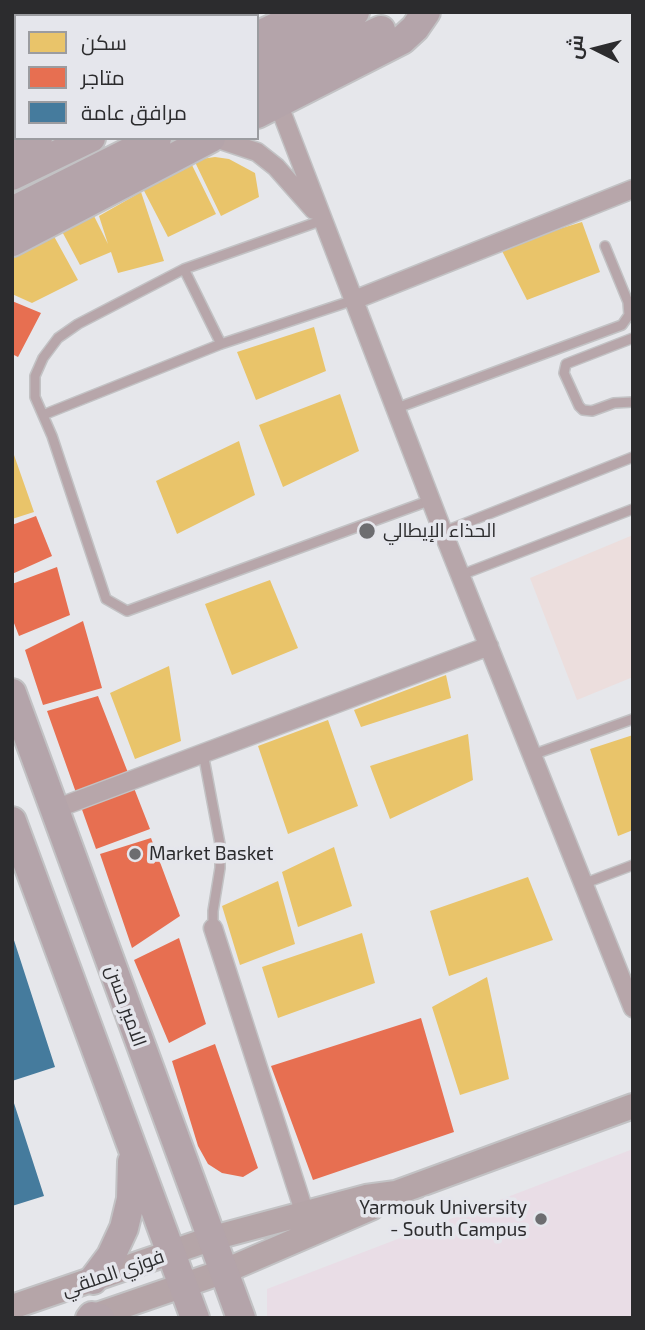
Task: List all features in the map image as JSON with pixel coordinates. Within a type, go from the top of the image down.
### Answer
[{"type":"main road","points":[[259,35],[307,12]]},
{"type":"main road","points":[[259,58],[355,12]]},
{"type":"main road","points":[[264,102],[420,12]]},
{"type":"main road","points":[[264,102],[402,40],[426,12]]},
{"type":"main road","points":[[12,150],[34,140]]},
{"type":"main road","points":[[12,176],[87,140]]},
{"type":"main road","points":[[12,211],[153,140]]},
{"type":"main road","points":[[12,242],[209,140]]},
{"type":"main road","name":"الامير حسن","points":[[12,693],[241,1318]]},
{"type":"main road","points":[[14,828],[195,1318]]},
{"type":"main road","points":[[93,1280],[111,1256],[124,1228],[131,1199],[133,1168],[129,1138]]},
{"type":"street","points":[[264,102],[323,220],[443,532],[633,1008]]},
{"type":"street","points":[[219,140],[257,152],[295,187],[323,220]]},
{"type":"street","points":[[354,300],[633,189]]},
{"type":"street","points":[[55,809],[489,646]]},
{"type":"street","points":[[213,928],[305,1214]]},
{"type":"street","points":[[93,1317],[225,1271],[369,1209],[396,1192],[633,1106]]},
{"type":"street","name":"فوزي الملقي","points":[[12,1307],[213,1238],[366,1197],[396,1192]]},
{"type":"lane","points":[[323,220],[184,269],[78,324],[58,338],[43,358],[35,376],[35,397],[106,599],[127,611],[431,500]]},
{"type":"lane","points":[[397,408],[622,325],[629,315],[628,302],[605,246]]},
{"type":"lane","points":[[184,269],[221,344]]},
{"type":"lane","points":[[43,415],[221,344],[354,300]]},
{"type":"lane","points":[[633,338],[571,362],[566,365],[564,373],[583,410],[592,411],[614,403],[633,402]]},
{"type":"lane","points":[[443,532],[633,457]]},
{"type":"lane","points":[[461,575],[633,509]]},
{"type":"lane","points":[[532,755],[633,719]]},
{"type":"lane","points":[[203,753],[220,844],[213,928]]},
{"type":"lane","points":[[583,884],[633,865]]},
{"type":"shaded area","points":[[633,535],[633,677],[577,700],[530,578]]},
{"type":"shaded area","name":"Yarmouk University - South Campus","points":[[633,1149],[633,1318],[267,1318],[267,1289]]},
{"type":"building: سكن","points":[[108,12],[183,12],[180,14]]},
{"type":"building: سكن","points":[[215,157],[229,159],[255,173],[259,197],[221,216],[194,160]]},
{"type":"building: سكن","points":[[190,161],[216,214],[168,237],[140,183]]},
{"type":"building: سكن","points":[[141,192],[164,261],[118,273],[111,252],[80,265],[58,224],[90,208],[108,244],[99,216]]},
{"type":"building: سكن","points":[[582,222],[600,272],[527,300],[500,247]]},
{"type":"building: سكن","points":[[50,229],[78,280],[32,303],[12,294],[12,252]]},
{"type":"building: سكن","points":[[314,327],[326,371],[256,400],[237,352]]},
{"type":"building: سكن","points":[[340,394],[359,451],[283,487],[259,425]]},
{"type":"building: سكن","points":[[239,441],[255,495],[177,534],[156,481]]},
{"type":"building: سكن","points":[[14,455],[34,512],[12,519],[12,456]]},
{"type":"building: سكن","points":[[270,580],[298,648],[232,675],[205,604]]},
{"type":"building: سكن","points":[[169,666],[181,741],[135,759],[110,693]]},
{"type":"building: سكن","points":[[446,675],[451,698],[361,727],[354,710]]},
{"type":"building: سكن","points":[[328,720],[358,806],[288,834],[258,746]]},
{"type":"building: سكن","points":[[468,734],[473,780],[390,819],[370,766]]},
{"type":"building: سكن","points":[[633,735],[633,830],[618,836],[590,749]]},
{"type":"building: سكن","points":[[334,847],[352,906],[298,927],[282,872]]},
{"type":"building: سكن","points":[[528,877],[553,940],[449,976],[430,911]]},
{"type":"building: سكن","points":[[278,881],[295,944],[240,965],[222,906]]},
{"type":"building: سكن","points":[[362,933],[375,983],[278,1018],[262,967]]},
{"type":"building: سكن","points":[[487,977],[509,1079],[460,1095],[432,1007]]},
{"type":"building: متاجر","points":[[12,301],[41,313],[18,357],[12,354]]},
{"type":"building: متاجر","points":[[36,516],[52,556],[12,574],[12,525]]},
{"type":"building: متاجر","points":[[57,567],[70,615],[19,636],[12,618],[12,584]]},
{"type":"building: متاجر","points":[[83,621],[102,688],[43,705],[25,650]]},
{"type":"building: متاجر","points":[[98,696],[150,829],[96,849],[47,711]]},
{"type":"building: متاجر","points":[[151,838],[180,916],[132,948],[100,854]]},
{"type":"building: متاجر","points":[[179,938],[206,1024],[169,1043],[134,960]]},
{"type":"building: متاجر","points":[[421,1018],[454,1132],[313,1180],[271,1066]]},
{"type":"building: متاجر","points":[[215,1044],[258,1168],[243,1177],[222,1173],[208,1164],[198,1146],[172,1061]]},
{"type":"building: مرافق عامة","points":[[12,934],[55,1067],[12,1081]]},
{"type":"building: مرافق عامة","points":[[12,1097],[44,1196],[12,1206]]},
{"type":"place","name":"الحذاء الإيطالي","points":[[367,531]]},
{"type":"place","name":"Market Basket","points":[[135,854]]},
{"type":"place","name":"Yarmouk University - South Campus","points":[[541,1219]]}]
